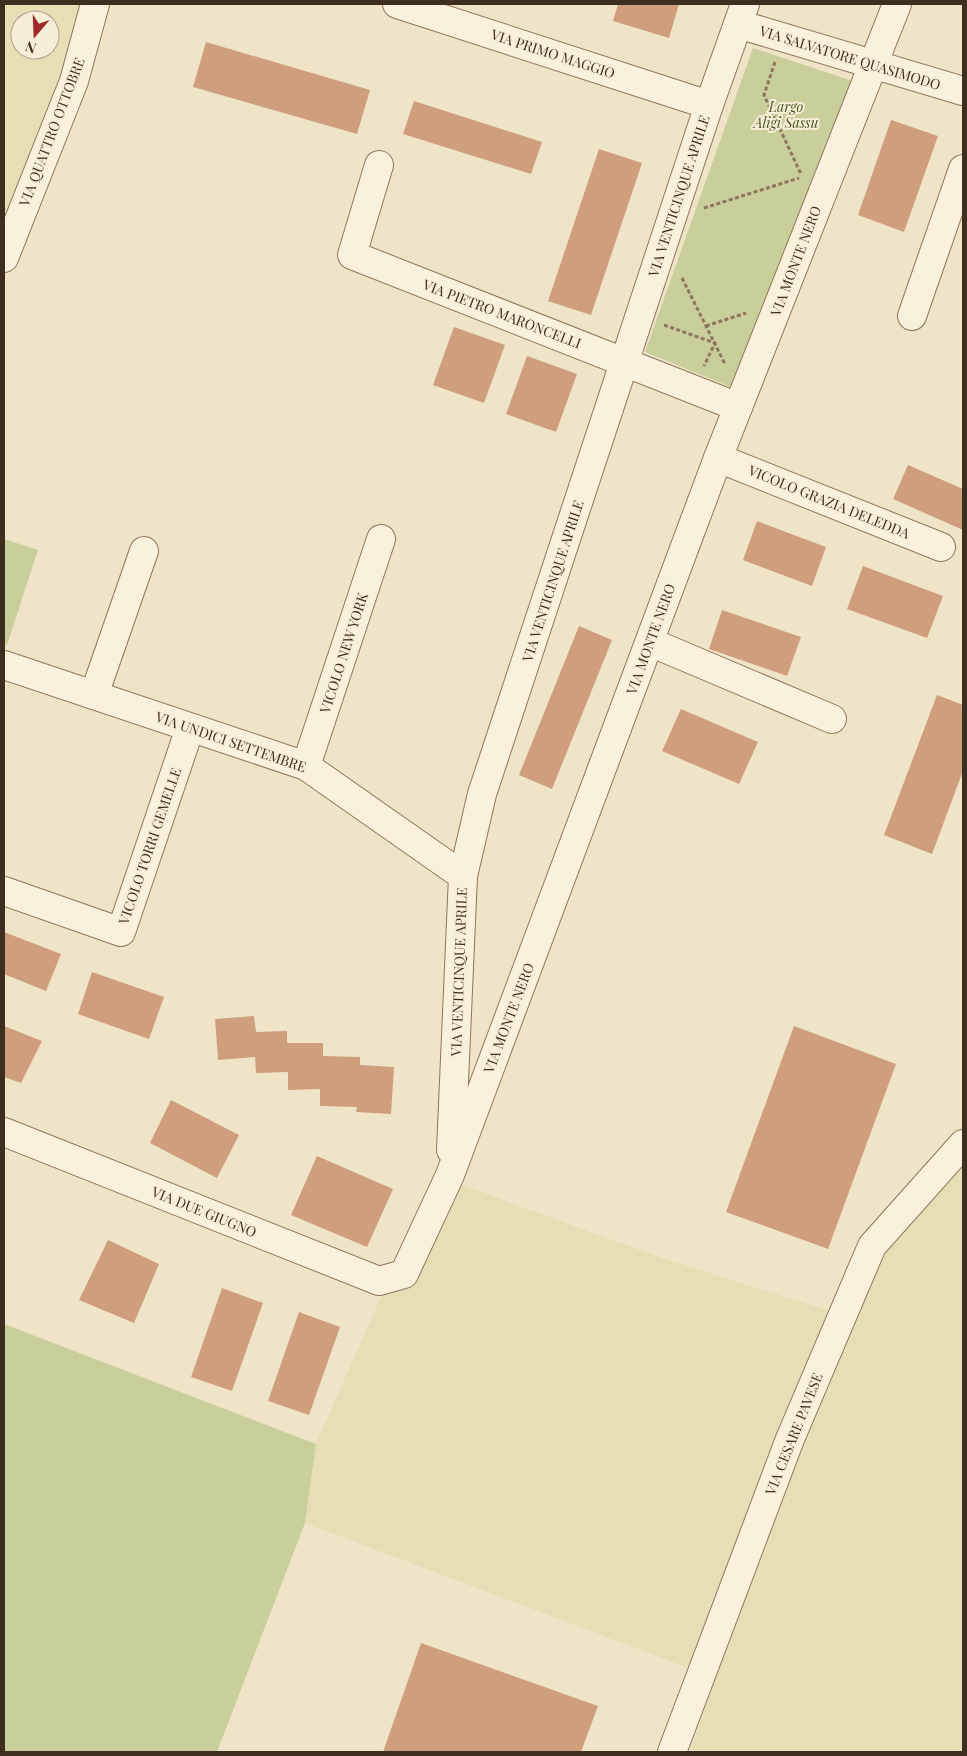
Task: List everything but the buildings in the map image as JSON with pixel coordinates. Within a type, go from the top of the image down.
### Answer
[{"type":"street","name":"VIA QUATTRO OTTOBRE","points":[[4,258],[74,81],[95,4]]},
{"type":"street","name":"VIA PRIMO MAGGIO","points":[[397,4],[709,105]]},
{"type":"street","name":"VIA MONTE NERO","points":[[404,1274],[450,1175],[718,458],[897,4]]},
{"type":"street","name":"VIA VENTICINQUE APRILE","points":[[450,1175],[462,876],[482,794],[709,105],[741,14]]},
{"type":"street","name":"VIA SALVATORE QUASIMODO","points":[[741,14],[783,37],[963,92]]},
{"type":"street","name":"VIA PIETRO MARONCELLI","points":[[379,165],[352,255],[738,407]]},
{"type":"street","points":[[912,316],[963,169]]},
{"type":"street","name":"VICOLO GRAZIA DELEDDA","points":[[718,458],[940,547]]},
{"type":"street","name":"VICOLO NEW YORK","points":[[306,766],[381,539]]},
{"type":"street","points":[[94,696],[144,550]]},
{"type":"street","points":[[650,642],[832,719]]},
{"type":"street","name":"VIA UNDICI SETTEMBRE","points":[[4,665],[306,766],[462,876]]},
{"type":"street","name":"VICOLO TORRI GEMELLE","points":[[4,891],[121,932],[190,728]]},
{"type":"street","name":"VIA DUE GIUGNO","points":[[4,1132],[378,1281],[404,1274]]},
{"type":"street","name":"VIA CESARE PAVESE","points":[[672,1752],[790,1439],[872,1246],[963,1144]]},
{"type":"path","points":[[783,37],[764,95],[802,177]]},
{"type":"path","points":[[677,202],[696,211],[822,171],[830,174]]},
{"type":"path","points":[[659,258],[676,266],[726,366]]},
{"type":"path","points":[[706,326],[772,304],[778,307]]},
{"type":"path","points":[[640,316],[715,343]]},
{"type":"path","points":[[694,390],[715,343]]},
{"type":"shaded area","points":[[4,4],[83,4],[60,86],[4,222]]},
{"type":"shaded area","points":[[963,1164],[963,1752],[699,1752],[691,1749],[715,1678],[305,1523],[316,1444],[435,1175],[662,1258],[852,1318],[886,1253]]},
{"type":"green space","name":"Largo Aligi Sassu","points":[[753,48],[856,82],[738,390],[645,352]]},
{"type":"green space","points":[[4,539],[38,550],[7,645],[4,644]]},
{"type":"green space","points":[[4,1324],[316,1444],[305,1523],[217,1752],[4,1752]]}]
